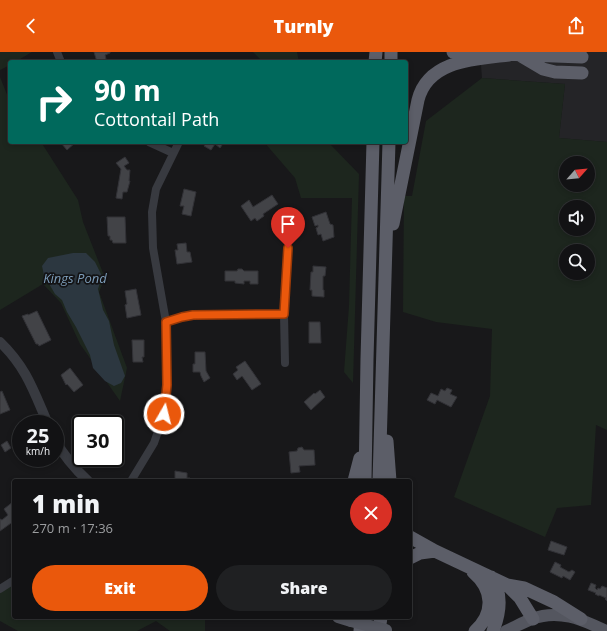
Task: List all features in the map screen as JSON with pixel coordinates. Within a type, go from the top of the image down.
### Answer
[{"type":"highway","points":[[453,52],[582,57]]},
{"type":"highway","points":[[385,281],[399,189],[418,100],[424,86],[434,73],[444,68],[469,60],[514,55],[530,60],[543,69],[555,72],[582,72]]},
{"type":"highway","points":[[365,479],[373,144]]},
{"type":"highway","points":[[379,479],[389,144]]},
{"type":"highway","points":[[383,339],[390,479]]},
{"type":"highway","points":[[355,479],[360,458],[367,359]]},
{"type":"highway","points":[[412,538],[507,585],[524,588],[554,602],[581,619]]},
{"type":"highway","points":[[412,557],[420,553],[435,550]]},
{"type":"highway","points":[[466,565],[485,585],[488,595],[489,607],[486,617],[475,631]]},
{"type":"highway","points":[[491,577],[496,584],[499,595],[499,607],[493,631]]},
{"type":"highway","points":[[507,585],[520,598],[533,619]]},
{"type":"highway","points":[[377,619],[383,631]]},
{"type":"highway","points":[[381,619],[383,631]]},
{"type":"highway","points":[[356,621],[360,631]]},
{"type":"main road","points":[[506,631],[533,619],[554,615],[581,619],[606,631]]},
{"type":"main road","points":[[356,621],[383,631]]},
{"type":"street","points":[[153,144],[173,153]]},
{"type":"street","points":[[132,479],[154,443],[164,414],[167,385],[166,322],[153,248],[152,212],[156,189],[178,144]]},
{"type":"street","points":[[285,363],[284,314],[288,248]]},
{"type":"street","points":[[166,322],[193,315],[284,314]]},
{"type":"street","points":[[0,342],[26,374],[44,415]]},
{"type":"street","points":[[64,454],[86,479]]},
{"type":"street","points":[[0,589],[12,581]]},
{"type":"shaded area","points":[[0,52],[32,52],[18,60],[8,60],[8,66],[0,70]]},
{"type":"shaded area","points":[[253,52],[297,52],[299,60],[261,60]]},
{"type":"shaded area","points":[[480,52],[607,52],[607,142],[559,138],[565,84],[482,78]]},
{"type":"shaded area","points":[[0,77],[8,97],[8,144],[42,144],[78,200],[83,222],[105,278],[99,292],[127,368],[120,401],[80,344],[61,303],[43,284],[0,310]]},
{"type":"shaded area","points":[[482,78],[565,84],[559,138],[607,142],[607,430],[596,425],[591,505],[557,508],[545,537],[454,497],[490,396],[492,329],[436,322],[403,312],[404,196],[412,196],[426,121]]},
{"type":"shaded area","points":[[266,144],[330,144],[359,174],[353,383],[344,372],[349,306],[352,198],[301,198],[295,178]]},
{"type":"shaded area","points":[[12,580],[12,619],[205,619],[205,631],[170,631],[156,621],[137,631],[18,631],[0,621],[0,587]]},
{"type":"water","name":"Kings Pond","points":[[73,253],[86,253],[95,262],[102,276],[98,289],[103,310],[109,321],[114,345],[125,376],[121,383],[114,386],[105,381],[93,368],[90,355],[62,300],[55,294],[44,275],[42,266],[48,258]]},
{"type":"building","points":[[94,52],[110,52],[105,55],[106,59],[96,60]]},
{"type":"building","points":[[62,144],[74,144],[67,150]]},
{"type":"building","points":[[206,144],[215,144],[211,150],[204,146]]},
{"type":"building","points":[[215,144],[222,144],[220,148]]},
{"type":"building","points":[[125,157],[129,163],[124,166],[127,170],[130,170],[130,181],[127,192],[123,192],[122,199],[116,198],[121,169],[116,163]]},
{"type":"building","points":[[184,189],[196,192],[191,216],[182,214],[184,206],[180,206]]},
{"type":"building","points":[[272,195],[278,204],[263,214],[264,216],[257,221],[255,218],[251,221],[241,206],[249,200],[253,207]]},
{"type":"building","points":[[326,212],[330,224],[333,225],[334,237],[323,241],[321,234],[318,235],[316,228],[318,225],[315,226],[312,217]]},
{"type":"building","points":[[107,217],[125,217],[126,243],[113,243],[112,240],[110,240],[110,236],[108,236]]},
{"type":"building","points":[[186,243],[187,252],[190,252],[192,262],[177,264],[175,250],[178,250],[177,244]]},
{"type":"building","points":[[313,266],[326,267],[325,276],[323,276],[324,297],[312,296],[312,290],[310,290],[311,272],[313,272]]},
{"type":"building","points":[[238,269],[242,269],[244,271],[258,271],[258,284],[250,284],[250,281],[244,281],[244,284],[235,283],[235,281],[225,281],[225,271],[237,271]]},
{"type":"building","points":[[136,289],[141,315],[127,318],[125,291]]},
{"type":"building","points":[[37,311],[51,340],[39,346],[36,344],[22,316]]},
{"type":"building","points":[[309,322],[320,322],[321,343],[309,343]]},
{"type":"building","points":[[132,340],[144,340],[144,357],[142,357],[143,362],[133,362]]},
{"type":"building","points":[[195,352],[205,352],[206,371],[210,378],[204,382],[200,372],[193,372]]},
{"type":"building","points":[[245,361],[261,384],[252,390],[242,376],[237,380],[233,374],[238,370],[236,367]]},
{"type":"building","points":[[70,368],[83,385],[74,392],[67,384],[66,385],[61,375]]},
{"type":"building","points":[[447,388],[452,390],[450,394],[457,397],[451,407],[437,400],[435,404],[427,400],[431,393],[438,396],[441,389],[445,391]]},
{"type":"building","points":[[320,390],[325,397],[311,410],[304,402]]},
{"type":"building","points":[[2,391],[10,410],[0,414],[0,392]]},
{"type":"building","points":[[7,441],[11,448],[5,452],[1,445]]},
{"type":"building","points":[[302,447],[304,450],[314,450],[315,465],[299,466],[300,472],[291,473],[289,452],[297,451],[298,448]]},
{"type":"building","points":[[175,471],[187,473],[187,478],[190,478],[190,479],[175,479]]},
{"type":"building","points":[[12,503],[12,522],[0,531],[0,519],[2,520],[8,515],[4,509]]},
{"type":"building","points":[[551,541],[567,547],[564,555],[548,550]]},
{"type":"building","points":[[555,562],[569,572],[572,570],[575,572],[570,580],[550,572]]},
{"type":"building","points":[[591,583],[596,585],[595,588],[597,590],[602,586],[607,588],[607,601],[605,599],[606,598],[588,590]]},
{"type":"route","points":[[164,414],[167,385],[166,322],[193,315],[284,314],[288,248]]}]
